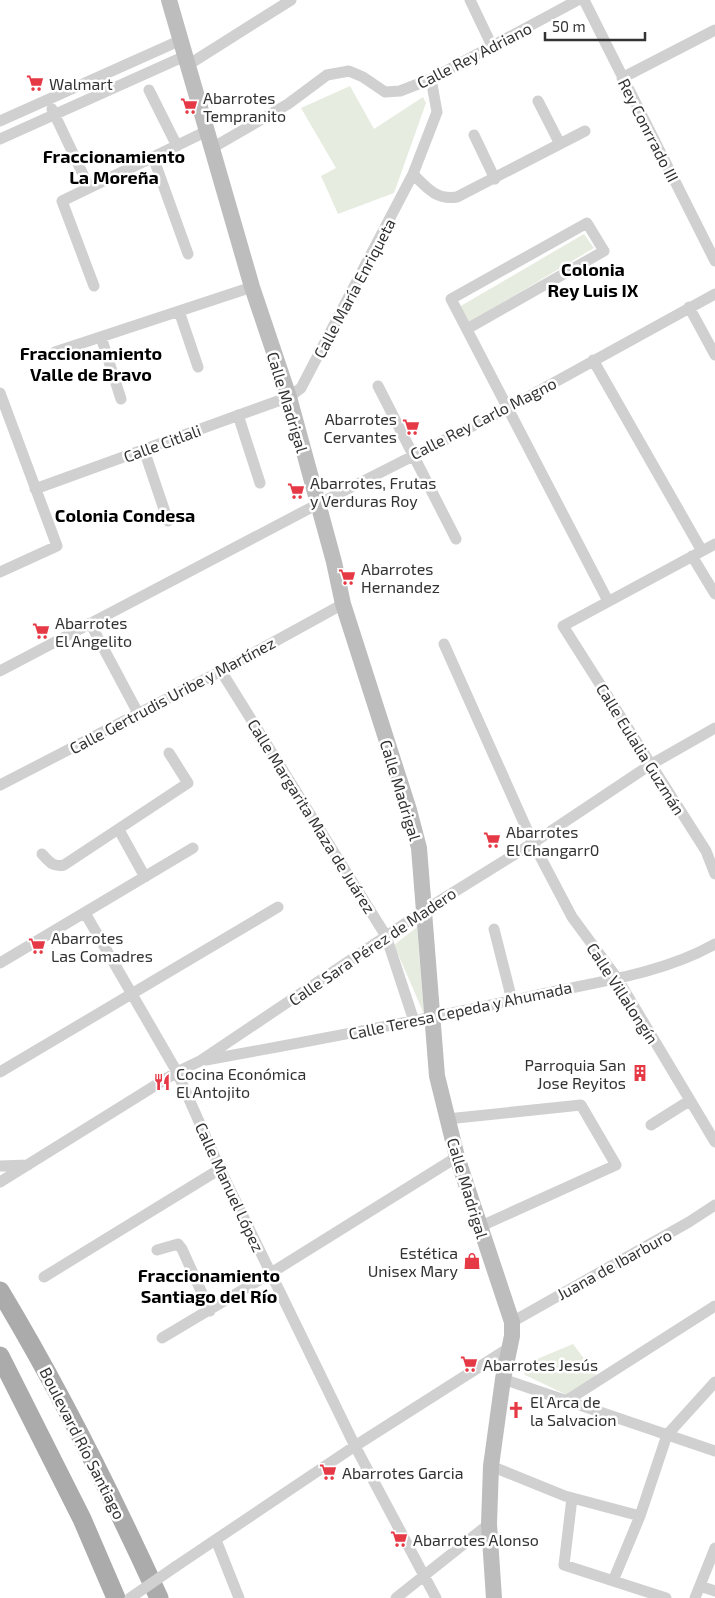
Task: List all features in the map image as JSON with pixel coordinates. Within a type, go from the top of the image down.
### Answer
[{"type":"main road","name":"Boulevard Río Santiago","points":[[0,1291],[26,1334],[116,1505],[159,1598]]},
{"type":"main road","points":[[0,1356],[82,1519],[116,1598]]},
{"type":"street","name":"Calle Madrigal","points":[[168,0],[252,287],[289,397],[343,604],[410,810],[418,848],[437,1076],[457,1157],[512,1322],[509,1348],[502,1379],[492,1466],[489,1524],[494,1598]]},
{"type":"street","points":[[0,139],[185,53],[291,0]]},
{"type":"street","points":[[470,0],[492,46]]},
{"type":"street","name":"Calle Rey Adriano","points":[[212,148],[288,104],[327,75],[349,71],[363,76],[385,92],[400,91],[431,79],[578,0]]},
{"type":"street","name":"Rey Conrrado III","points":[[584,0],[715,261]]},
{"type":"street","points":[[622,78],[714,33]]},
{"type":"street","points":[[0,121],[48,101],[185,53]]},
{"type":"street","name":"Calle María Enriqueta","points":[[289,397],[302,388],[413,174],[437,112],[431,79]]},
{"type":"street","points":[[149,90],[177,146]]},
{"type":"street","points":[[48,101],[89,187]]},
{"type":"street","points":[[538,101],[560,144]]},
{"type":"street","points":[[94,286],[62,201],[207,131]]},
{"type":"street","points":[[413,174],[434,195],[446,199],[457,197],[585,131]]},
{"type":"street","points":[[474,134],[495,178]]},
{"type":"street","points":[[153,157],[188,254]]},
{"type":"street","points":[[467,329],[604,251],[587,223],[450,299],[608,601],[715,544]]},
{"type":"street","points":[[55,352],[252,287]]},
{"type":"street","name":"Calle Rey Carlo Magno","points":[[0,671],[318,504],[508,408],[715,294]]},
{"type":"street","points":[[689,307],[715,355]]},
{"type":"street","points":[[179,311],[198,367]]},
{"type":"street","points":[[101,337],[121,399]]},
{"type":"street","points":[[593,360],[697,553],[715,594]]},
{"type":"street","points":[[378,386],[456,539]]},
{"type":"street","points":[[0,393],[57,546],[0,572]]},
{"type":"street","name":"Calle Citlali","points":[[35,489],[289,397]]},
{"type":"street","points":[[238,416],[260,483]]},
{"type":"street","points":[[144,450],[168,521]]},
{"type":"street","name":"Calle Eulalia Guzmán","points":[[608,601],[563,626],[650,765],[710,848],[715,874]]},
{"type":"street","name":"Calle Gertrudis Uribe y Martínez","points":[[0,785],[138,712],[221,671],[343,604]]},
{"type":"street","points":[[90,623],[138,712]]},
{"type":"street","name":"Calle Villalongín","points":[[444,644],[533,843],[572,917],[617,978],[715,1142]]},
{"type":"street","name":"Calle Margarita Maza de Juárez","points":[[221,671],[386,936],[414,1021]]},
{"type":"street","name":"Calle Sara Pérez de Madero","points":[[0,1182],[177,1072],[200,1061],[424,910],[533,843],[650,765],[715,728]]},
{"type":"street","points":[[42,854],[49,862],[57,866],[64,865],[188,783],[169,753]]},
{"type":"street","points":[[119,830],[145,877]]},
{"type":"street","points":[[0,963],[193,848]]},
{"type":"street","points":[[0,1072],[131,992],[278,907]]},
{"type":"street","name":"Calle Manuel López","points":[[85,913],[177,1072],[220,1169],[355,1446],[436,1598]]},
{"type":"street","points":[[494,929],[512,1000]]},
{"type":"street","name":"Calle Teresa Cepeda y Ahumada","points":[[200,1061],[414,1021],[617,978],[694,956],[715,944]]},
{"type":"street","points":[[651,1125],[689,1101]]},
{"type":"street","points":[[447,1119],[581,1105],[616,1165],[479,1227]]},
{"type":"street","points":[[162,1338],[210,1311],[457,1157]]},
{"type":"street","points":[[0,1166],[29,1165]]},
{"type":"street","points":[[44,1277],[220,1169]]},
{"type":"street","name":"Juana de Ibarburo","points":[[512,1322],[689,1222],[715,1205]]},
{"type":"street","points":[[157,1250],[172,1244],[178,1244],[182,1248],[210,1311]]},
{"type":"street","points":[[566,1401],[715,1306]]},
{"type":"street","points":[[130,1598],[355,1446],[509,1348]]},
{"type":"street","points":[[502,1379],[715,1451]]},
{"type":"street","points":[[612,1581],[640,1516],[668,1434],[715,1382]]},
{"type":"street","points":[[492,1466],[572,1498],[640,1516]]},
{"type":"street","points":[[572,1498],[564,1566],[666,1598]]},
{"type":"street","points":[[396,1598],[489,1524]]},
{"type":"street","points":[[216,1540],[239,1598]]},
{"type":"street","points":[[695,1598],[715,1548]]},
{"type":"street","points":[[700,1586],[715,1591]]},
{"type":"shaded area","points":[[350,86],[374,129],[423,97],[426,103],[394,193],[338,214],[321,176],[336,168],[301,108]]},
{"type":"shaded area","points":[[584,234],[594,248],[468,323],[459,307]]},
{"type":"shaded area","points":[[417,927],[424,1014],[394,945]]},
{"type":"shaded area","points":[[573,1344],[597,1376],[567,1395],[525,1375],[523,1370],[530,1362]]},
{"type":"place","name":"Walmart","points":[[35,83]]},
{"type":"place","name":"Abarrotes Tempranito","points":[[189,106]]},
{"type":"place","name":"Abarrotes Cervantes","points":[[411,427]]},
{"type":"place","name":"Abarrotes, Frutas y Verduras Roy","points":[[296,491]]},
{"type":"place","name":"Abarrotes Hernandez","points":[[347,577]]},
{"type":"place","name":"Abarrotes El Angelito","points":[[41,631]]},
{"type":"place","name":"Abarrotes El Changarr0","points":[[492,840]]},
{"type":"place","name":"Abarrotes Las Comadres","points":[[37,946]]},
{"type":"place","name":"Parroquia San Jose Reyitos","points":[[640,1073]]},
{"type":"place","name":"Cocina Económica El Antojito","points":[[162,1082]]},
{"type":"place","name":"Estética Unisex Mary","points":[[472,1261]]},
{"type":"place","name":"Abarrotes Jesús","points":[[469,1364]]},
{"type":"place","name":"El Arca de la Salvacion","points":[[516,1410]]},
{"type":"place","name":"Abarrotes Garcia","points":[[328,1472]]},
{"type":"place","name":"Abarrotes Alonso","points":[[399,1539]]},
{"type":"district","name":"Fraccionamiento La Moreña","points":[[114,166]]},
{"type":"district","name":"Colonia Rey Luis IX","points":[[593,279]]},
{"type":"district","name":"Fraccionamiento Valle de Bravo","points":[[91,363]]},
{"type":"district","name":"Colonia Condesa","points":[[125,515]]},
{"type":"district","name":"Fraccionamiento Santiago del Río","points":[[209,1285]]}]
